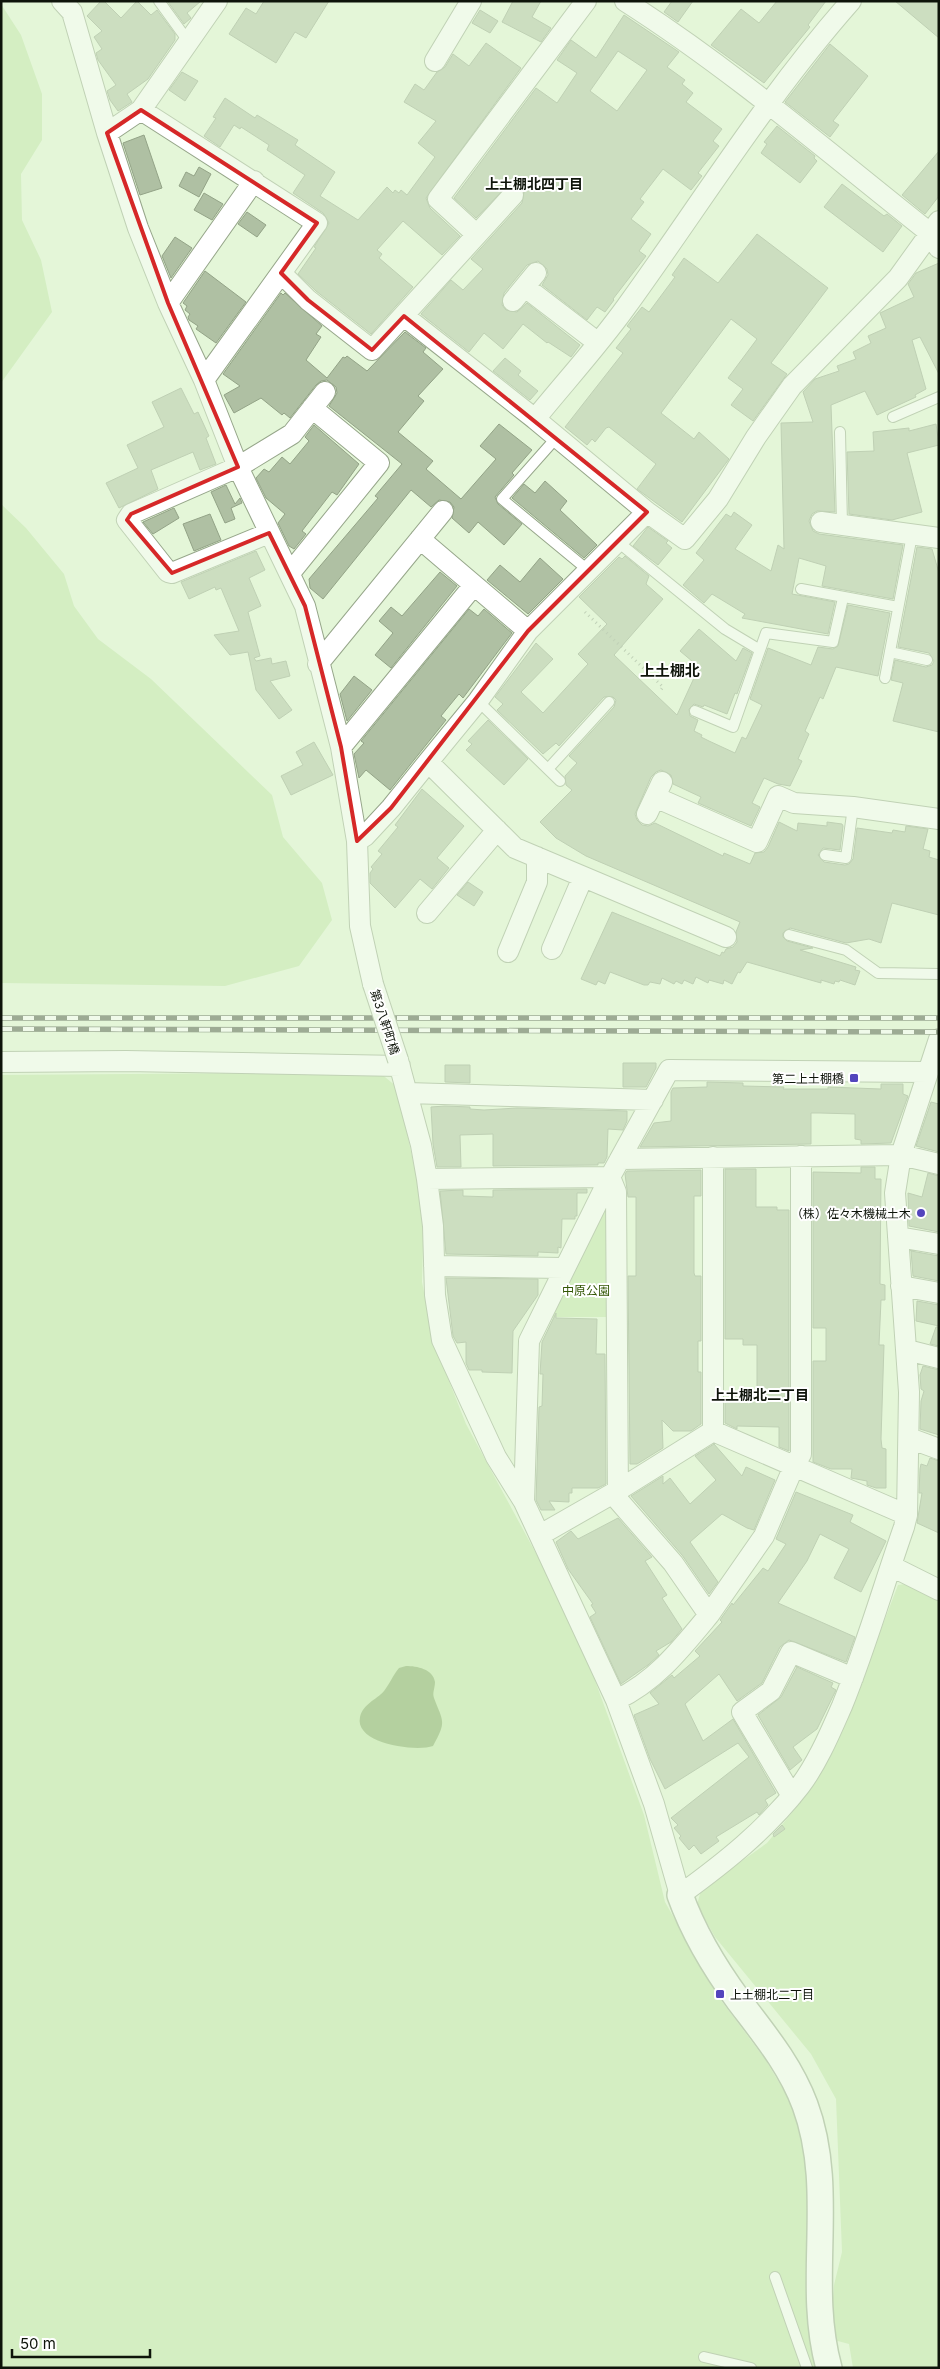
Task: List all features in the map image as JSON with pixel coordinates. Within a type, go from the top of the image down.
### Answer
[{"type":"street","name":"第3八軒町橋","points":[[62,1],[72,12],[107,133],[138,228],[168,302],[204,380],[238,467],[290,573],[304,606],[341,747],[357,841],[360,926],[373,984],[399,1063],[421,1145],[433,1226],[434,1295],[442,1340],[496,1458],[524,1502],[540,1535],[616,1700],[654,1804],[680,1895]]},
{"type":"street","points":[[107,133],[141,110],[217,1]]},
{"type":"street","points":[[435,61],[470,1]]},
{"type":"street","points":[[476,234],[438,199],[586,1]]},
{"type":"street","points":[[404,316],[535,419],[647,512],[685,539],[718,499],[756,437],[792,386],[898,278],[936,234],[698,50],[625,1]]},
{"type":"street","points":[[535,419],[624,309],[770,104],[826,30],[851,1]]},
{"type":"street","points":[[141,110],[317,223],[204,380]]},
{"type":"street","points":[[168,302],[254,182]]},
{"type":"street","points":[[281,273],[308,300],[372,350],[513,195]]},
{"type":"street","points":[[525,287],[597,342]]},
{"type":"street","points":[[269,533],[172,573],[168,572],[127,520],[131,514],[238,467],[292,434],[325,392]]},
{"type":"street","points":[[290,573],[379,463],[312,408]]},
{"type":"street","points":[[318,664],[443,511]]},
{"type":"street","points":[[357,841],[365,836],[384,815],[478,701],[528,631],[647,512]]},
{"type":"street","points":[[822,522],[939,538]]},
{"type":"street","points":[[420,539],[528,631]]},
{"type":"street","points":[[341,747],[474,585]]},
{"type":"street","points":[[428,762],[515,848],[726,937]]},
{"type":"street","points":[[655,798],[757,842],[778,796],[794,803],[853,807],[939,819]]},
{"type":"street","points":[[427,913],[497,830]]},
{"type":"street","points":[[508,952],[537,882],[537,857]]},
{"type":"street","points":[[552,949],[583,877]]},
{"type":"street","points":[[829,2368],[821,2329],[819,2286],[820,2170],[815,2138],[805,2106],[780,2054],[738,2000],[702,1945],[680,1895],[746,1844],[767,1825],[792,1796],[821,1752],[853,1678],[907,1515],[909,1438],[907,1350],[895,1193],[901,1155],[930,1079],[939,1039]]},
{"type":"street","points":[[1,1062],[399,1063]]},
{"type":"street","points":[[524,1502],[529,1341],[610,1177],[669,1070],[930,1079]]},
{"type":"street","points":[[407,1093],[653,1100]]},
{"type":"street","points":[[620,1159],[901,1155],[939,1164]]},
{"type":"street","points":[[616,1700],[633,1692],[672,1660],[709,1615],[764,1536],[801,1454],[801,1156]]},
{"type":"street","points":[[713,1157],[713,1431]]},
{"type":"street","points":[[427,1178],[610,1177]]},
{"type":"street","points":[[610,1177],[616,1192],[618,1500],[673,1563],[709,1615]]},
{"type":"street","points":[[898,1236],[939,1244]]},
{"type":"street","points":[[434,1266],[564,1268]]},
{"type":"street","points":[[901,1286],[939,1293]]},
{"type":"street","points":[[907,1350],[939,1358]]},
{"type":"street","points":[[713,1431],[907,1515]]},
{"type":"street","points":[[540,1535],[617,1491],[713,1431]]},
{"type":"street","points":[[909,1438],[939,1449]]},
{"type":"street","points":[[891,1566],[939,1590]]},
{"type":"street","points":[[792,1796],[742,1712],[771,1691],[791,1652],[853,1678]]},
{"type":"lane","points":[[159,1],[188,41]]},
{"type":"lane","points":[[893,417],[939,397]]},
{"type":"lane","points":[[840,432],[842,525]]},
{"type":"lane","points":[[557,437],[502,499],[589,571]]},
{"type":"lane","points":[[885,678],[912,535]]},
{"type":"lane","points":[[618,542],[725,629],[760,650]]},
{"type":"lane","points":[[801,590],[898,607]]},
{"type":"lane","points":[[695,711],[733,727],[766,632],[832,642],[843,598]]},
{"type":"lane","points":[[890,652],[927,660]]},
{"type":"lane","points":[[478,701],[560,781]]},
{"type":"lane","points":[[548,769],[609,702]]},
{"type":"lane","points":[[825,855],[846,858],[853,807]]},
{"type":"lane","points":[[789,935],[846,950],[878,973],[939,974]]},
{"type":"lane","points":[[775,2277],[807,2368]]},
{"type":"lane","points":[[704,2357],[751,2368]]},
{"type":"path","points":[[585,612],[663,687],[660,691]]},
{"type":"highlighted area","points":[[141,110],[317,223],[281,273],[308,300],[372,350],[404,316],[647,512],[528,631],[391,808],[357,841],[341,747],[305,606],[269,533],[172,573],[127,520],[131,514],[238,467],[168,303],[107,133]]},
{"type":"green space","points":[[1,4],[21,35],[42,94],[42,140],[21,174],[22,220],[41,260],[52,312],[1,383]]},
{"type":"green space","points":[[1,504],[26,528],[64,574],[74,606],[98,639],[151,679],[272,795],[283,837],[322,883],[332,920],[299,966],[225,986],[1,983]]},
{"type":"green space","points":[[379,1072],[397,1087],[424,1212],[422,1282],[434,1343],[466,1424],[546,1572],[585,1653],[644,1815],[665,1902],[720,1999],[765,2059],[789,2099],[806,2151],[816,2368],[1,2368],[1,1075]]},
{"type":"green space","name":"中原公園","points":[[608,1205],[610,1317],[546,1317]]},
{"type":"green space","points":[[912,1583],[939,1598],[939,2368],[853,2368],[849,2344],[834,2340],[832,2311],[834,2285],[842,2252],[836,2099],[811,2054],[715,1937],[697,1905],[701,1890],[767,1843],[795,1809],[818,1772],[855,1697],[898,1585]]},
{"type":"shaded area","points":[[406,1666],[424,1669],[434,1678],[433,1696],[441,1717],[442,1726],[433,1746],[414,1748],[388,1744],[366,1734],[361,1726],[360,1717],[364,1709],[384,1691],[399,1668]]},
{"type":"building","points":[[101,1],[104,1],[121,18],[137,1],[151,15],[157,10],[175,34],[175,40],[148,79],[127,94],[132,102],[118,111],[110,100],[107,91],[116,85],[98,60],[96,53],[102,49],[94,37],[102,31],[87,16]]},
{"type":"building","points":[[201,1],[187,13],[191,18],[184,24],[168,2]]},
{"type":"building","points":[[264,1],[329,1],[306,38],[295,32],[276,63],[229,34],[246,8],[256,14]]},
{"type":"building","points":[[513,1],[541,1],[532,17],[551,28],[541,42],[502,22]]},
{"type":"building","points":[[672,1],[693,1],[678,22],[664,12]]},
{"type":"building","points":[[777,1],[826,1],[808,25],[810,27],[764,83],[711,45],[741,9],[759,23]]},
{"type":"building","points":[[895,1],[939,1],[939,38]]},
{"type":"building","points":[[480,10],[498,21],[490,33],[472,23]]},
{"type":"building","points":[[624,15],[679,52],[667,67],[685,80],[682,84],[693,93],[686,102],[722,129],[713,141],[719,146],[698,173],[702,176],[691,190],[663,169],[640,199],[644,202],[631,219],[651,234],[639,251],[646,256],[605,312],[597,307],[587,320],[542,285],[548,275],[547,269],[538,261],[527,265],[504,293],[502,305],[506,310],[517,312],[527,303],[580,345],[571,357],[547,343],[523,324],[503,349],[484,333],[469,352],[421,314],[451,280],[463,290],[483,269],[471,259],[522,203],[524,192],[516,184],[509,184],[476,218],[454,198],[536,88],[557,103],[577,73],[557,60],[571,40],[596,58]],"holes":[[[618,51],[647,70],[617,111],[590,91]]]},
{"type":"building","points":[[486,43],[521,68],[426,198],[430,208],[460,236],[442,255],[403,221],[377,250],[382,254],[379,258],[413,287],[371,334],[316,291],[298,274],[316,248],[314,247],[329,223],[323,213],[293,193],[305,175],[267,150],[269,145],[241,127],[240,129],[234,125],[220,147],[204,136],[216,118],[213,117],[225,98],[255,118],[257,115],[298,140],[295,145],[335,172],[320,196],[358,220],[387,187],[393,193],[395,190],[399,193],[401,190],[407,195],[435,157],[418,143],[436,121],[404,102],[415,84],[424,90],[437,72],[445,67],[453,54],[469,66]]},
{"type":"building","points":[[830,44],[868,76],[833,121],[839,125],[830,137],[785,102]]},
{"type":"building","points":[[182,72],[198,81],[185,101],[169,90]]},
{"type":"building","points":[[777,126],[815,156],[814,158],[817,161],[800,183],[761,153],[767,144],[764,142]]},
{"type":"building","points":[[144,135],[162,188],[140,195],[123,143]]},
{"type":"building","points":[[939,151],[939,196],[925,214],[902,195]]},
{"type":"building","points":[[199,167],[211,174],[199,197],[179,186],[186,172],[194,176]]},
{"type":"building","points":[[842,184],[884,216],[887,214],[902,226],[883,252],[824,207]]},
{"type":"building","points":[[204,193],[223,204],[212,220],[194,210]]},
{"type":"building","points":[[247,212],[266,225],[257,237],[238,224]]},
{"type":"building","points":[[757,234],[828,288],[771,363],[787,374],[753,421],[731,405],[743,389],[728,378],[757,339],[731,319],[661,413],[694,439],[699,432],[729,459],[682,522],[637,489],[656,464],[609,427],[606,428],[595,442],[592,439],[587,445],[565,427],[623,353],[616,348],[631,329],[627,326],[642,307],[649,312],[675,277],[672,275],[684,258],[718,283]]},
{"type":"building","points":[[175,237],[192,248],[171,278],[162,256]]},
{"type":"building","points":[[939,263],[939,374],[920,337],[912,340],[926,389],[915,395],[916,397],[877,415],[865,391],[831,405],[835,512],[817,511],[812,514],[809,521],[813,531],[819,534],[903,545],[893,599],[822,586],[826,566],[799,558],[792,594],[835,602],[828,634],[742,618],[745,614],[712,594],[704,603],[683,585],[704,560],[696,553],[726,514],[731,517],[734,512],[752,525],[735,549],[771,571],[778,545],[784,549],[781,423],[813,422],[803,392],[815,379],[839,371],[837,366],[856,359],[853,352],[871,343],[868,336],[886,328],[880,313],[914,297],[908,284],[916,273]]},
{"type":"building","points":[[205,271],[246,302],[216,343],[196,329],[198,326],[189,320],[190,314],[185,310],[187,306],[183,303]]},
{"type":"building","points":[[281,293],[283,295],[285,293],[322,326],[316,334],[321,337],[306,360],[327,378],[343,357],[347,356],[367,371],[405,332],[426,348],[423,352],[443,369],[418,396],[424,401],[398,432],[433,461],[426,469],[461,499],[496,459],[480,446],[499,424],[532,450],[495,497],[498,504],[522,524],[504,545],[478,522],[469,533],[452,518],[454,507],[450,502],[439,500],[431,507],[411,490],[323,599],[310,588],[309,579],[378,498],[375,496],[402,464],[329,406],[337,393],[336,387],[327,380],[321,381],[316,385],[290,418],[284,413],[282,415],[261,398],[234,413],[224,395],[240,386],[223,374]]},
{"type":"building","points":[[505,358],[521,371],[518,375],[538,391],[530,400],[493,371]]},
{"type":"building","points":[[181,388],[194,414],[198,412],[209,436],[206,438],[216,464],[200,470],[193,452],[151,470],[158,489],[119,508],[106,483],[138,468],[127,445],[164,427],[152,402]]},
{"type":"building","points":[[936,424],[939,445],[907,453],[922,512],[892,520],[849,514],[847,452],[874,451],[873,432],[909,428],[909,431]]},
{"type":"building","points":[[314,425],[359,464],[337,495],[332,492],[302,531],[306,534],[294,549],[289,546],[278,523],[285,514],[266,498],[256,478],[264,469],[269,472],[282,457],[290,464],[309,441],[305,437]]},
{"type":"building","points":[[545,481],[567,501],[560,510],[597,545],[584,558],[512,498],[524,484],[535,493]]},
{"type":"building","points":[[226,485],[235,504],[240,498],[242,503],[231,508],[235,519],[225,523],[211,492]]},
{"type":"building","points":[[174,508],[179,518],[153,534],[143,522]]},
{"type":"building","points":[[210,514],[221,540],[194,551],[183,524]]},
{"type":"building","points":[[648,527],[668,541],[666,543],[672,548],[658,565],[633,546]]},
{"type":"building","points":[[917,547],[932,549],[939,573],[939,732],[893,721],[903,683],[891,680],[895,660],[926,667],[932,665],[934,661],[929,653],[898,647]]},
{"type":"building","points":[[256,551],[265,570],[249,578],[261,606],[248,612],[260,656],[254,658],[256,661],[271,658],[272,664],[286,661],[290,676],[270,681],[292,710],[279,719],[256,690],[248,652],[230,655],[214,635],[239,631],[221,588],[216,590],[215,587],[189,599],[181,582]]},
{"type":"building","points":[[625,556],[649,576],[646,584],[663,599],[614,655],[677,715],[699,667],[680,651],[699,629],[736,661],[743,648],[752,653],[737,694],[735,693],[727,714],[704,705],[703,707],[694,704],[689,709],[690,716],[698,720],[694,731],[702,735],[701,737],[735,753],[742,737],[746,739],[762,705],[750,699],[768,648],[811,665],[818,647],[833,649],[838,646],[848,605],[890,613],[878,676],[836,667],[823,699],[820,697],[805,731],[809,734],[798,759],[802,761],[790,786],[778,784],[764,778],[752,803],[760,807],[751,826],[698,803],[701,797],[673,784],[671,775],[661,770],[651,777],[635,814],[637,820],[642,825],[648,826],[655,823],[723,856],[724,853],[750,864],[755,853],[764,852],[768,847],[779,822],[797,831],[798,823],[827,826],[827,822],[842,824],[840,850],[823,848],[818,855],[824,862],[845,865],[849,864],[853,859],[857,828],[892,833],[893,830],[905,832],[906,826],[928,829],[923,849],[930,851],[929,857],[939,860],[939,915],[892,903],[881,943],[869,939],[846,943],[790,928],[783,933],[783,937],[787,941],[813,948],[800,950],[856,967],[855,970],[860,971],[855,985],[840,980],[839,982],[835,981],[834,984],[821,980],[821,983],[747,962],[740,973],[738,972],[732,984],[724,980],[723,984],[709,980],[708,983],[696,977],[693,984],[684,980],[682,984],[676,981],[674,984],[662,978],[660,984],[650,982],[648,985],[644,985],[610,972],[605,984],[598,981],[596,985],[581,979],[612,912],[720,956],[722,952],[724,953],[726,949],[733,947],[737,942],[736,932],[740,922],[586,856],[556,838],[540,822],[572,790],[566,785],[565,776],[577,763],[569,756],[614,707],[616,700],[613,697],[604,697],[559,746],[556,743],[543,754],[497,710],[503,704],[495,697],[536,643],[553,659],[521,692],[543,713],[588,664],[578,654],[607,624],[579,597],[619,557],[622,559]]},
{"type":"building","points":[[540,558],[563,579],[528,614],[487,580],[500,565],[520,582]]},
{"type":"building","points":[[440,572],[457,586],[391,668],[375,655],[393,633],[379,621],[391,607],[402,616]]},
{"type":"building","points":[[469,609],[478,616],[484,609],[512,633],[463,698],[459,694],[441,716],[446,720],[390,790],[366,770],[359,778],[354,754],[364,743],[361,741]]},
{"type":"building","points":[[354,676],[372,690],[347,721],[340,694]]},
{"type":"building","points":[[488,720],[528,759],[504,785],[466,750],[472,744],[468,741]]},
{"type":"building","points":[[314,742],[333,775],[291,795],[281,776],[303,765],[296,752]]},
{"type":"building","points":[[422,789],[464,826],[437,858],[449,868],[432,889],[420,879],[395,908],[370,883],[370,873],[373,869],[371,867],[382,854],[378,851],[398,827],[395,825]]},
{"type":"building","points":[[468,882],[483,892],[474,906],[457,895]]},
{"type":"building","points":[[623,1063],[656,1063],[656,1068],[646,1087],[623,1087]]},
{"type":"building","points":[[445,1065],[470,1065],[470,1083],[445,1082]]},
{"type":"building","points":[[707,1082],[743,1083],[743,1086],[784,1087],[783,1089],[828,1089],[828,1087],[881,1089],[881,1084],[903,1084],[903,1094],[908,1096],[891,1143],[861,1144],[861,1140],[855,1139],[855,1114],[811,1113],[811,1144],[640,1147],[654,1123],[671,1121],[671,1092],[673,1088],[707,1087]]},
{"type":"building","points":[[931,1102],[939,1104],[939,1152],[916,1146]]},
{"type":"building","points":[[431,1107],[470,1107],[470,1109],[484,1110],[517,1108],[627,1111],[627,1121],[623,1130],[608,1129],[607,1157],[604,1163],[598,1163],[598,1165],[493,1166],[493,1134],[460,1135],[461,1167],[437,1167],[433,1144]]},
{"type":"building","points":[[861,1167],[875,1167],[875,1179],[881,1179],[880,1284],[885,1285],[885,1300],[881,1300],[879,1345],[884,1345],[881,1439],[882,1448],[886,1449],[886,1488],[876,1488],[867,1485],[867,1481],[851,1478],[852,1469],[831,1469],[813,1462],[813,1361],[826,1361],[826,1328],[813,1328],[813,1172],[861,1173]]},
{"type":"building","points":[[725,1169],[756,1169],[756,1207],[777,1207],[777,1210],[789,1210],[789,1451],[779,1447],[779,1427],[737,1426],[737,1429],[725,1423],[725,1398],[757,1396],[757,1345],[743,1345],[743,1339],[725,1339]]},
{"type":"building","points":[[701,1170],[701,1196],[694,1196],[694,1273],[695,1276],[701,1276],[701,1341],[698,1341],[698,1372],[701,1372],[701,1424],[691,1431],[673,1431],[662,1420],[663,1448],[637,1464],[630,1464],[628,1276],[636,1276],[636,1197],[628,1197],[625,1174],[627,1171]]},
{"type":"building","name":"（株）佐々木機械土木","points":[[928,1173],[939,1176],[939,1232],[909,1226],[908,1193],[922,1197]]},
{"type":"building","points":[[587,1189],[587,1193],[577,1193],[577,1216],[575,1216],[575,1219],[562,1219],[561,1248],[558,1247],[558,1253],[538,1252],[538,1256],[446,1254],[440,1191],[463,1190],[463,1196],[493,1197],[493,1190]]},
{"type":"building","points":[[911,1251],[939,1256],[939,1281],[913,1276]]},
{"type":"building","points":[[446,1278],[538,1279],[538,1295],[513,1331],[512,1373],[469,1370],[466,1363],[466,1342],[457,1343],[453,1336]]},
{"type":"building","points":[[917,1301],[939,1305],[939,1326],[916,1321]]},
{"type":"building","points":[[556,1313],[556,1318],[597,1319],[596,1354],[605,1354],[606,1484],[598,1488],[572,1488],[572,1493],[569,1493],[569,1502],[549,1501],[555,1510],[541,1510],[536,1500],[539,1407],[542,1406],[543,1374],[540,1374],[542,1342]]},
{"type":"building","points":[[936,1327],[939,1327],[939,1346],[930,1344]]},
{"type":"building","points":[[923,1366],[939,1370],[939,1435],[920,1429],[921,1401],[924,1391],[921,1389],[920,1375]]},
{"type":"building","points":[[714,1444],[742,1476],[746,1467],[775,1480],[754,1530],[722,1514],[690,1542],[718,1582],[709,1594],[682,1555],[631,1496],[663,1476],[663,1484],[670,1478],[690,1504],[716,1480],[695,1456]]},
{"type":"building","points":[[930,1458],[939,1461],[939,1533],[917,1523],[922,1493],[919,1493],[921,1464],[927,1466]]},
{"type":"building","points":[[796,1492],[853,1515],[850,1522],[886,1541],[861,1592],[834,1578],[849,1549],[820,1534],[807,1561],[778,1603],[855,1637],[846,1662],[789,1640],[780,1647],[762,1683],[737,1701],[719,1674],[685,1704],[703,1741],[733,1719],[776,1793],[765,1800],[768,1805],[759,1815],[757,1812],[716,1837],[719,1841],[701,1854],[694,1845],[689,1850],[679,1838],[681,1836],[674,1828],[678,1825],[671,1818],[749,1757],[738,1743],[665,1789],[650,1759],[634,1715],[659,1704],[650,1693],[672,1675],[674,1678],[700,1656],[695,1651],[722,1622],[720,1620],[732,1603],[733,1605],[763,1568],[768,1571],[786,1544],[776,1539]]},
{"type":"building","points":[[618,1518],[652,1557],[645,1561],[667,1595],[662,1598],[682,1629],[671,1642],[656,1651],[659,1655],[648,1665],[621,1684],[590,1617],[596,1613],[591,1605],[593,1604],[568,1569],[556,1542],[571,1531],[578,1539]]},
{"type":"building","points":[[797,1667],[833,1683],[831,1687],[836,1690],[817,1729],[793,1747],[802,1760],[790,1770],[758,1715],[781,1697]]},
{"type":"building","points":[[782,1825],[785,1829],[774,1837],[773,1834]]},
{"type":"railway","points":[[1,1018],[939,1018]]},
{"type":"railway","points":[[1,1029],[939,1032]]},
{"type":"place","name":"第二上土棚橋","points":[[854,1078]]},
{"type":"place","name":"（株）佐々木機械土木","points":[[921,1213]]},
{"type":"place","name":"上土棚北二丁目","points":[[720,1994]]},
{"type":"district","name":"上土棚北四丁目","points":[[534,183]]},
{"type":"district","name":"上土棚北","points":[[670,670]]},
{"type":"district","name":"上土棚北二丁目","points":[[760,1394]]}]
